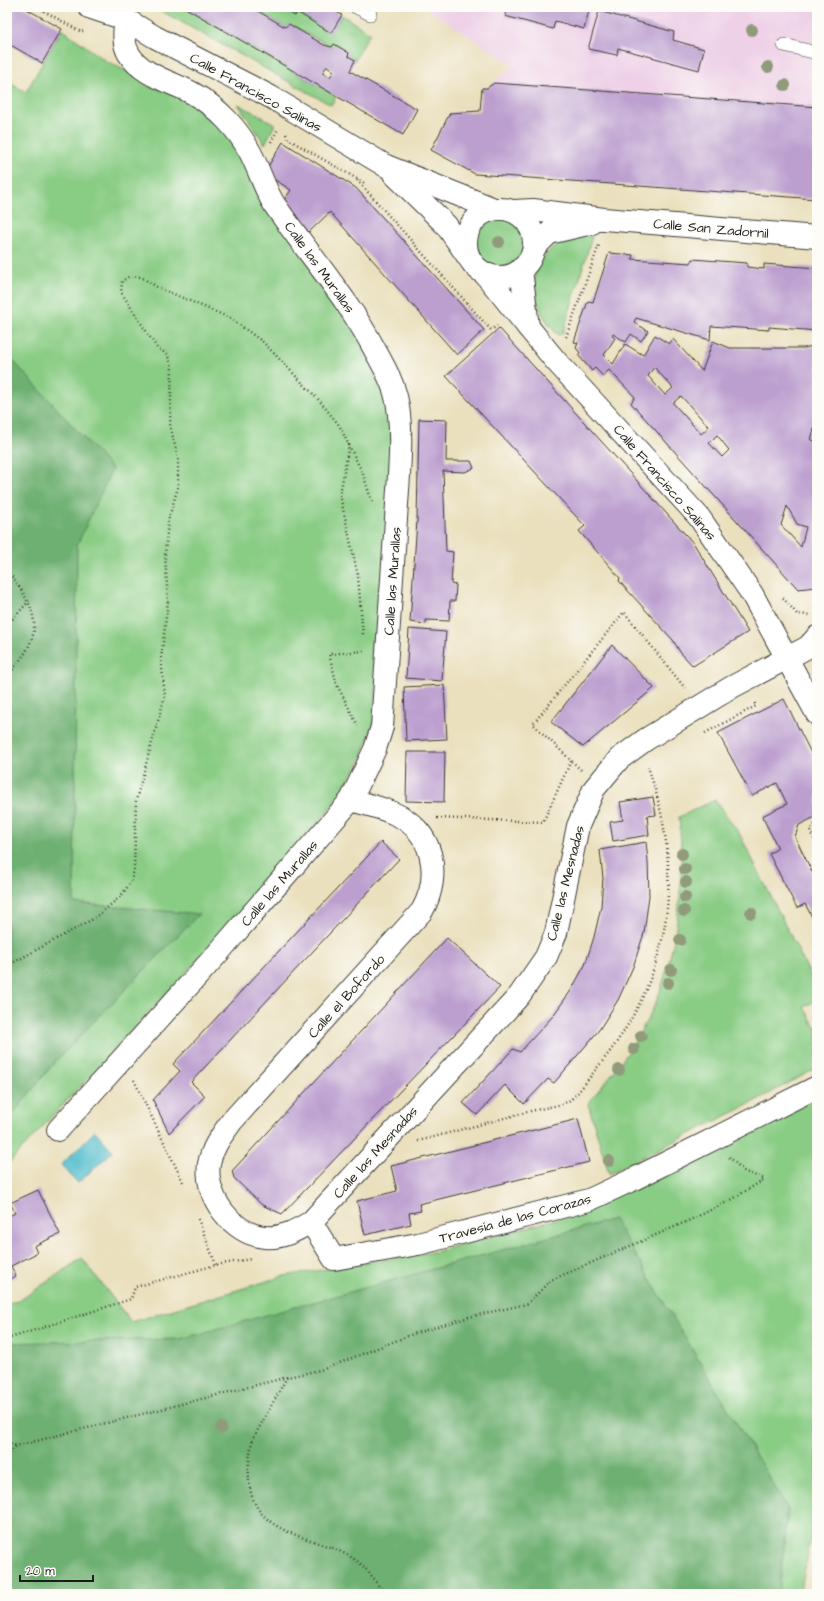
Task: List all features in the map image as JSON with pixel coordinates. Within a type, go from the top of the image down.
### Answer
[{"type":"street","name":"Calle Francisco Salinas","points":[[89,7],[121,13],[154,37],[271,97],[386,166],[504,210]]},
{"type":"street","name":"Calle las Murallas","points":[[58,1130],[218,953],[351,800],[375,749],[382,727],[399,477],[399,414],[395,393],[387,372],[365,331],[339,290],[275,205],[265,188],[251,153],[236,131],[215,109],[195,95],[148,72],[135,63],[128,53],[124,42],[121,13]]},
{"type":"street","name":"Calle Francisco Salinas","points":[[386,166],[446,225],[476,266],[555,360],[699,518],[752,594],[817,714]]},
{"type":"street","name":"Calle San Zadornil","points":[[504,210],[533,210],[603,230]]},
{"type":"street","points":[[504,210],[523,217],[530,225],[534,235],[534,248],[530,260],[521,269],[503,277],[476,266],[466,241],[472,224],[478,217],[504,210]]},
{"type":"street","name":"Calle San Zadornil","points":[[534,248],[548,233],[603,230],[817,237]]},
{"type":"street","points":[[521,269],[528,327]]},
{"type":"street","name":"Calle las Mesnadas","points":[[227,1216],[238,1226],[249,1232],[265,1237],[283,1236],[311,1222],[519,996],[534,977],[546,957],[556,933],[578,826],[594,788],[619,760],[645,740],[732,687],[808,647],[817,638]]},
{"type":"street","name":"Calle el Bofordo","points":[[227,1216],[213,1195],[209,1182],[209,1164],[215,1144],[232,1121],[422,911],[429,899],[434,871],[432,854],[423,835],[413,825],[392,812],[351,800]]},
{"type":"street","name":"Travesía de las Corazas","points":[[311,1222],[334,1259],[418,1244],[588,1200],[817,1087]]},
{"type":"lane","points":[[356,7],[370,14]]},
{"type":"lane","points":[[784,45],[817,52]]},
{"type":"path","points":[[37,7],[81,32]]},
{"type":"path","points":[[284,132],[288,139],[371,186]]},
{"type":"path","points":[[354,177],[491,330]]},
{"type":"path","points":[[565,339],[603,230]]},
{"type":"path","points":[[7,966],[95,918],[121,896],[131,882],[134,870],[136,800],[164,696],[161,659],[168,601],[164,554],[168,521],[178,487],[178,457],[170,426],[172,366],[167,354],[157,348],[121,292],[122,281],[130,276],[141,277],[157,287],[230,318],[263,342],[318,399],[339,425],[363,474],[373,505]]},
{"type":"path","points":[[349,443],[340,495],[358,576],[364,651],[329,654],[332,670],[346,704],[359,728],[375,749]]},
{"type":"path","points":[[7,570],[29,601],[35,620],[33,640],[20,662],[7,676]]},
{"type":"path","points":[[781,596],[797,614],[812,615]]},
{"type":"path","points":[[7,625],[29,601]]},
{"type":"path","points":[[584,773],[533,724],[624,612],[688,692]]},
{"type":"path","points":[[701,735],[756,706]]},
{"type":"path","points":[[432,818],[543,822],[571,761]]},
{"type":"path","points":[[412,1143],[570,1101],[613,1047],[633,1018],[647,989],[666,925],[668,904],[669,859],[665,828],[657,795],[646,764]]},
{"type":"path","points":[[817,821],[810,832],[817,844]]},
{"type":"path","points":[[132,1075],[184,1184]]},
{"type":"path","points":[[7,1456],[16,1446],[324,1369],[413,1334],[455,1321],[527,1304],[551,1280],[686,1222],[731,1200],[766,1179],[745,1172],[727,1156],[718,1137]]},
{"type":"path","points":[[7,1339],[131,1299],[135,1287],[234,1262]]},
{"type":"path","points":[[288,1377],[250,1448],[248,1476],[250,1493],[253,1502],[264,1516],[285,1531],[356,1560],[369,1572],[384,1594]]},
{"type":"path","points":[[7,1442],[16,1446]]},
{"type":"shaded area","points":[[424,7],[817,7],[817,107],[494,83],[513,65]]},
{"type":"green space","points":[[154,7],[184,7],[336,97],[331,105]]},
{"type":"green space","points":[[251,7],[280,7],[295,15],[297,12],[331,33],[342,15],[370,33],[355,60],[348,56],[349,52],[335,44],[332,47],[289,24],[285,27]]},
{"type":"green space","points":[[62,29],[106,61],[207,111],[235,141],[359,331],[380,377],[391,413],[392,493],[374,722],[361,760],[333,804],[276,876],[7,1165],[7,82],[26,92]]},
{"type":"green space","points":[[238,104],[275,124],[265,144]]},
{"type":"green space","points":[[494,218],[504,218],[517,225],[524,238],[524,248],[517,261],[504,268],[494,268],[485,264],[478,257],[474,248],[474,238],[478,229],[485,222]]},
{"type":"green space","points":[[584,234],[592,237],[563,333],[558,335],[550,326],[539,307],[535,296],[535,274],[539,263],[558,243],[568,237]]},
{"type":"green space","points":[[7,354],[112,469],[77,545],[74,903],[199,914],[54,1063],[7,1121]]},
{"type":"green space","points":[[715,800],[739,833],[817,988],[817,1000],[804,1007],[815,1027],[817,1026],[817,1068],[740,1109],[609,1174],[588,1104],[622,1061],[646,1022],[656,1003],[665,975],[671,953],[679,908],[681,885],[681,840],[679,817]]},
{"type":"green space","points":[[817,1094],[817,1507],[800,1594],[7,1594],[7,1303],[19,1301],[82,1258],[131,1322],[284,1276],[438,1251],[557,1219]]},
{"type":"green space","points":[[614,1219],[788,1509],[779,1594],[7,1594],[7,1343],[180,1339]]},
{"type":"water","points":[[95,1131],[113,1151],[78,1183],[61,1165]]},
{"type":"building","points":[[7,7],[23,7],[62,29],[42,63],[7,43]]},
{"type":"building","points":[[184,7],[251,7],[285,27],[289,24],[324,45],[332,47],[334,44],[349,53],[348,56],[355,60],[350,71],[417,109],[403,135]],"holes":[[[327,66],[334,71],[330,77],[322,73]]]},
{"type":"building","points":[[280,7],[327,7],[342,15],[331,33],[297,12],[295,16]]},
{"type":"building","points":[[507,7],[590,7],[584,29],[555,21],[553,29],[505,16]]},
{"type":"building","points":[[599,11],[674,32],[673,40],[704,49],[699,70],[618,48],[617,55],[588,49]]},
{"type":"building","points":[[494,83],[817,107],[817,149],[814,149],[813,167],[817,168],[817,199],[475,174],[431,150],[450,113],[480,111],[482,88],[487,88]]},
{"type":"building","points":[[283,142],[356,188],[484,330],[457,355],[330,212],[309,232],[282,203],[291,190],[264,173]]},
{"type":"building","points":[[609,253],[633,255],[632,259],[691,263],[692,259],[747,263],[747,267],[764,269],[764,264],[817,268],[817,331],[769,327],[769,330],[711,326],[710,340],[636,318],[634,322],[648,331],[641,341],[631,334],[626,342],[613,334],[612,336],[615,338],[604,355],[613,364],[625,344],[643,355],[655,335],[669,344],[673,339],[702,371],[713,341],[730,348],[804,348],[817,345],[817,418],[811,440],[817,441],[816,587],[798,589],[631,403],[635,397],[609,370],[603,376],[595,368],[592,371],[578,355],[580,353],[576,348],[578,343],[574,342],[588,301],[593,302]],"holes":[[[654,367],[673,388],[665,395],[648,376]],[[681,396],[709,427],[701,434],[673,403]],[[717,435],[729,450],[722,457],[709,443]],[[787,506],[797,524],[806,527],[801,547],[781,525]]]},
{"type":"building","points":[[499,328],[694,544],[748,632],[693,666],[680,652],[673,640],[619,581],[620,578],[579,531],[585,526],[446,376]]},
{"type":"building","points":[[419,419],[447,420],[446,461],[471,461],[474,468],[465,472],[443,471],[446,551],[453,552],[451,584],[456,585],[455,601],[450,601],[449,621],[426,620],[426,624],[410,622],[417,521]]},
{"type":"building","points":[[409,629],[446,632],[442,681],[406,678]]},
{"type":"building","points":[[612,645],[654,688],[583,747],[551,722]]},
{"type":"building","points":[[444,685],[447,739],[406,741],[404,687]]},
{"type":"building","points":[[784,699],[817,765],[817,816],[799,825],[795,837],[817,882],[817,926],[805,904],[797,908],[769,854],[778,848],[762,816],[787,804],[777,783],[752,796],[718,733]]},
{"type":"building","points":[[407,752],[445,752],[444,802],[406,801]]},
{"type":"building","points":[[653,797],[656,815],[647,816],[649,835],[613,841],[610,822],[623,820],[620,802]]},
{"type":"building","points":[[381,842],[399,859],[191,1082],[205,1096],[169,1133],[153,1100],[180,1071],[173,1064]]},
{"type":"building","points":[[646,842],[649,896],[644,933],[633,967],[618,1000],[599,1030],[554,1083],[548,1079],[524,1104],[505,1085],[477,1115],[463,1103],[513,1049],[520,1052],[552,1017],[570,992],[585,965],[594,937],[601,907],[603,878],[600,850]]},
{"type":"building","points":[[447,938],[500,987],[282,1214],[262,1205],[234,1178],[232,1171]]},
{"type":"building","points":[[578,1119],[589,1162],[419,1204],[421,1211],[409,1213],[411,1224],[365,1235],[357,1201],[397,1191],[391,1166]]},
{"type":"building","points":[[38,1190],[60,1234],[34,1246],[37,1253],[11,1266],[16,1276],[7,1280],[7,1217],[15,1213],[10,1203]]}]
